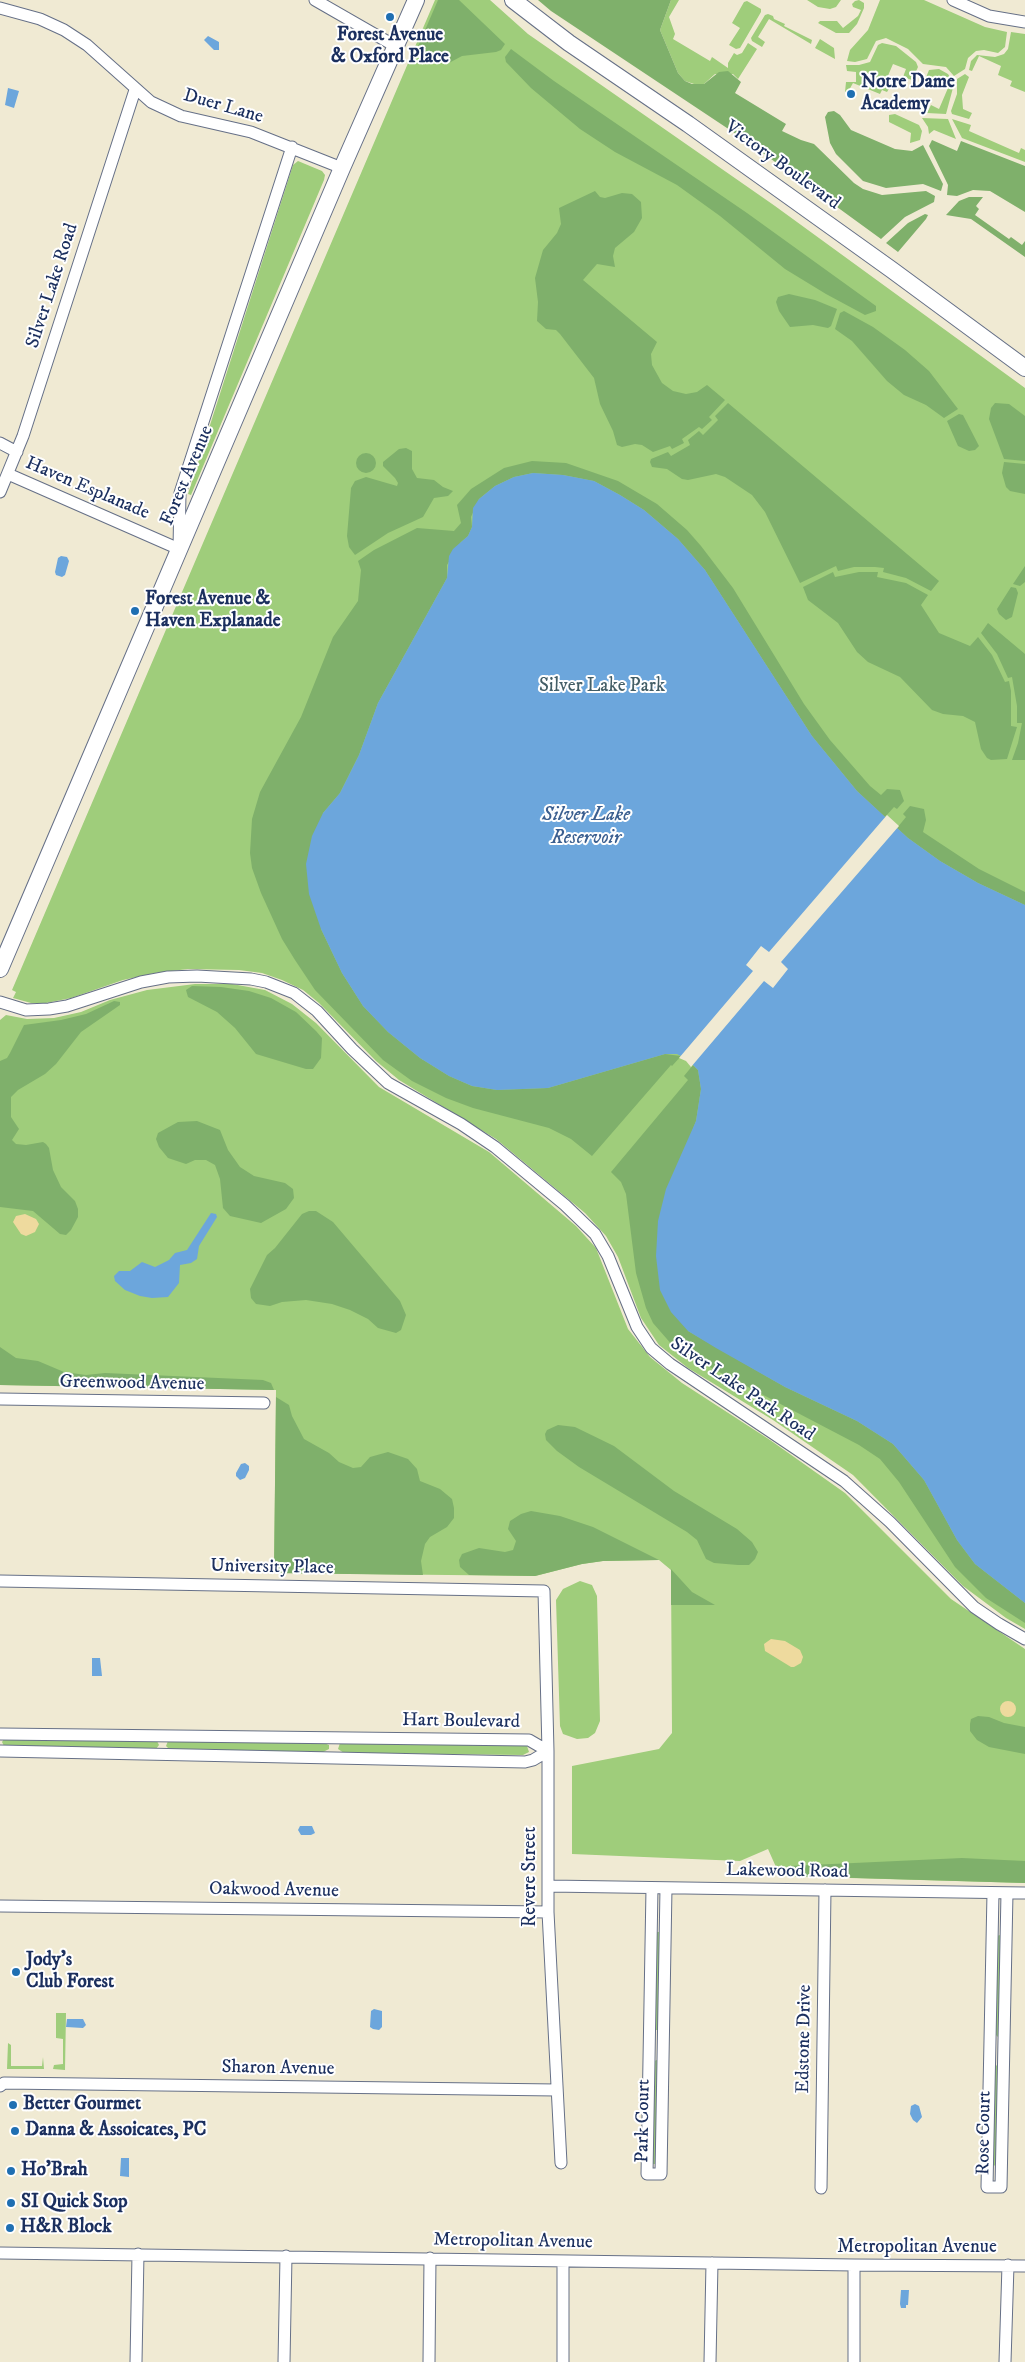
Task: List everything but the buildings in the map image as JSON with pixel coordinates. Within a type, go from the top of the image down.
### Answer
[{"type":"main road","name":"Forest Avenue","points":[[0,970],[342,168],[416,0]]},
{"type":"main road","name":"Victory Boulevard","points":[[513,0],[569,43],[688,124],[1025,368]]},
{"type":"street","points":[[315,0],[395,46]]},
{"type":"street","points":[[953,0],[989,16],[1025,22]]},
{"type":"street","name":"Duer Lane","points":[[0,8],[40,19],[64,30],[87,45],[135,90],[152,102],[181,116],[251,132],[342,168]]},
{"type":"street","name":"Silver Lake Road","points":[[0,492],[17,452],[135,90]]},
{"type":"street","points":[[179,549],[180,492],[292,147]]},
{"type":"street","name":"Haven Esplanade","points":[[0,443],[17,452]]},
{"type":"street","name":"Haven Esplanade","points":[[8,474],[179,549]]},
{"type":"street","name":"Silver Lake Park Road","points":[[0,1002],[26,1010],[49,1009],[67,1006],[141,982],[168,977],[197,976],[266,982],[294,993],[317,1011],[352,1049],[388,1083],[461,1124],[495,1148],[565,1204],[595,1234],[608,1256],[637,1327],[651,1348],[670,1364],[844,1480],[890,1522],[974,1607],[1025,1639]]},
{"type":"street","name":"Greenwood Avenue","points":[[0,1399],[264,1403]]},
{"type":"street","name":"University Place","points":[[0,1581],[544,1591]]},
{"type":"street","name":"Revere Street","points":[[544,1591],[548,1751],[548,1912],[561,2163]]},
{"type":"street","name":"Hart Boulevard","points":[[0,1734],[529,1740],[548,1751]]},
{"type":"street","name":"Hart Boulevard","points":[[0,1751],[528,1762],[548,1751]]},
{"type":"street","name":"Lakewood Road","points":[[549,1886],[1025,1893]]},
{"type":"street","name":"Park Court","points":[[652,1888],[647,2174],[661,2174],[666,1888]]},
{"type":"street","name":"Edstone Drive","points":[[820,2188],[825,1890]]},
{"type":"street","name":"Rose Court","points":[[993,1893],[987,2187],[1001,2187],[1007,1893]]},
{"type":"street","name":"Oakwood Avenue","points":[[0,1906],[548,1912]]},
{"type":"street","name":"Sharon Avenue","points":[[0,2086],[4,2083],[556,2090]]},
{"type":"street","name":"Metropolitan Avenue","points":[[0,2253],[1025,2266]]},
{"type":"street","points":[[136,2362],[138,2254]]},
{"type":"street","points":[[284,2362],[286,2256]]},
{"type":"street","points":[[429,2362],[430,2258]]},
{"type":"street","points":[[563,2261],[563,2362]]},
{"type":"street","points":[[710,2362],[712,2263]]},
{"type":"street","points":[[854,2265],[854,2362]]},
{"type":"street","points":[[1005,2362],[1008,2265]]},
{"type":"green space","name":"Silver Lake Park","points":[[435,0],[490,0],[528,34],[775,206],[1025,388],[1025,1629],[1006,1618],[963,1586],[853,1475],[773,1420],[688,1368],[659,1345],[641,1318],[618,1257],[606,1236],[585,1213],[496,1139],[399,1080],[376,1061],[319,1003],[303,990],[262,973],[239,970],[188,969],[155,973],[123,980],[71,998],[46,1003],[31,1003],[13,998],[16,992],[12,990]]},
{"type":"green space","points":[[438,0],[459,0],[505,44],[501,50],[462,56],[447,64],[416,51]]},
{"type":"green space","points":[[538,0],[671,0],[660,30],[678,73],[685,81],[692,84],[704,84],[719,72],[728,71],[741,82],[735,93],[786,124],[782,131],[814,144],[854,183],[863,189],[882,195],[926,191],[935,196],[934,202],[905,217],[881,239],[745,140],[551,11]]},
{"type":"green space","points":[[671,0],[679,0],[669,17],[675,34],[673,39],[710,61],[712,57],[728,68],[728,63],[734,53],[737,55],[742,53],[748,43],[757,49],[738,79],[733,74],[715,74],[704,84],[697,85],[685,81],[678,73],[660,30]]},
{"type":"green space","points":[[807,0],[841,0],[836,7],[830,9],[818,7]]},
{"type":"green space","points":[[859,0],[864,3],[864,8],[857,24],[849,33],[836,33],[818,23],[820,21],[837,21],[843,28],[858,16],[861,10],[853,7],[852,4]]},
{"type":"green space","points":[[880,0],[924,0],[985,27],[1007,32],[1005,47],[998,53],[984,50],[976,51],[968,58],[965,69],[954,76],[946,67],[923,64],[908,49],[886,38],[876,41],[867,59],[855,62],[847,61],[850,50],[868,30]]},
{"type":"green space","points":[[747,1],[761,9],[761,12],[740,48],[736,49],[729,45],[740,28],[732,23],[744,2]]},
{"type":"green space","points":[[768,14],[785,24],[784,26],[812,40],[811,44],[769,19],[758,37],[765,42],[762,47],[752,41],[751,38],[765,15]]},
{"type":"green space","points":[[1011,32],[1025,34],[1025,92],[1010,86],[1012,81],[998,75],[1001,66],[979,56],[972,71],[969,70],[971,61],[977,55],[995,57],[1004,54],[1008,49]]},
{"type":"green space","points":[[820,39],[834,48],[835,59],[815,48]]},
{"type":"green space","points":[[882,43],[896,46],[916,62],[918,67],[912,80],[903,77],[906,69],[893,64],[884,85],[890,87],[887,92],[882,90],[880,94],[853,83],[848,92],[845,92],[846,82],[856,82],[856,72],[847,71],[846,65],[859,65],[870,62],[878,45]]},
{"type":"green space","points":[[511,49],[554,81],[747,213],[876,306],[876,311],[865,315],[785,269],[720,216],[677,185],[615,152],[580,129],[531,88],[506,62],[505,57]]},
{"type":"green space","points":[[939,69],[948,74],[954,84],[946,114],[927,113],[931,105],[939,109],[948,88],[936,83],[933,89],[923,85],[929,70]]},
{"type":"green space","points":[[965,74],[969,77],[962,95],[963,109],[972,113],[969,119],[952,114],[951,111],[957,94],[957,79]]},
{"type":"green space","points":[[834,111],[840,115],[851,130],[895,149],[912,151],[923,145],[943,184],[941,191],[923,184],[886,188],[863,181],[836,154],[830,143],[825,117],[828,112]]},
{"type":"green space","points":[[895,114],[919,125],[922,131],[920,140],[910,143],[911,133],[889,122],[889,115]]},
{"type":"green space","points":[[922,118],[948,119],[956,139],[934,130],[929,134],[928,127]]},
{"type":"green space","points":[[952,119],[971,125],[969,131],[1019,153],[1021,148],[1025,150],[1025,162],[962,138]]},
{"type":"green space","points":[[932,140],[957,151],[961,141],[1025,166],[1025,212],[990,191],[973,190],[957,196],[947,195],[948,185],[929,146]]},
{"type":"green space","points":[[298,161],[322,171],[325,175],[324,180],[191,495],[188,494],[293,165]]},
{"type":"green space","points":[[595,191],[600,197],[605,198],[622,193],[632,194],[641,202],[642,218],[634,232],[615,248],[613,256],[615,267],[597,264],[583,280],[657,342],[651,354],[652,365],[662,383],[673,391],[686,394],[697,392],[707,385],[725,400],[709,417],[712,420],[702,429],[699,427],[682,439],[684,443],[672,449],[670,446],[653,452],[642,445],[635,444],[622,447],[617,445],[613,431],[600,404],[594,378],[556,330],[546,329],[537,321],[538,302],[535,278],[543,250],[557,233],[561,224],[559,208]]},
{"type":"green space","points":[[969,197],[983,197],[976,206],[979,209],[975,215],[1009,239],[1011,237],[1022,245],[1025,241],[1025,257],[971,219],[946,215],[959,201]]},
{"type":"green space","points":[[925,214],[928,215],[926,219],[898,252],[886,243],[908,223]]},
{"type":"green space","points":[[789,294],[815,300],[837,309],[831,326],[828,328],[813,325],[790,327],[779,311],[776,302],[778,297]]},
{"type":"green space","points":[[844,311],[873,327],[905,350],[929,371],[958,409],[944,418],[926,405],[904,395],[887,381],[852,341],[835,329],[840,313]]},
{"type":"green space","points":[[728,403],[939,581],[931,591],[906,578],[883,572],[884,568],[875,567],[854,567],[838,571],[836,566],[800,583],[765,512],[752,495],[725,477],[716,474],[688,480],[682,479],[667,469],[652,467],[651,459],[668,452],[671,456],[690,445],[688,440],[699,431],[703,435],[718,420],[715,416]]},
{"type":"green space","points":[[995,403],[1009,404],[1025,416],[1025,461],[1004,459],[989,419],[991,408]]},
{"type":"green space","points":[[959,414],[963,415],[979,446],[975,450],[969,451],[958,446],[947,421]]},
{"type":"green space","points":[[406,448],[412,451],[412,469],[417,478],[434,480],[443,487],[453,491],[448,496],[434,498],[423,517],[388,533],[355,555],[349,547],[347,536],[351,488],[355,481],[366,477],[397,486],[398,483],[383,466],[383,462],[399,449]]},
{"type":"green space","points":[[366,453],[373,456],[376,463],[373,470],[366,473],[359,470],[356,463],[359,456]]},
{"type":"green space","points":[[532,461],[566,463],[618,481],[657,504],[687,530],[733,588],[804,704],[830,740],[870,786],[881,795],[887,789],[900,790],[904,801],[897,809],[894,807],[885,817],[857,791],[812,736],[705,570],[678,539],[644,510],[594,481],[563,475],[533,473],[514,477],[495,486],[479,499],[471,517],[472,527],[468,536],[461,542],[447,565],[447,578],[378,703],[359,755],[340,793],[323,813],[321,929],[342,973],[363,1006],[388,1032],[420,1058],[449,1076],[472,1086],[497,1090],[548,1088],[665,1054],[681,1056],[592,1156],[571,1139],[549,1128],[473,1108],[446,1098],[412,1081],[383,1060],[315,990],[295,960],[282,939],[261,893],[252,868],[250,853],[252,819],[260,792],[301,717],[333,637],[358,601],[361,570],[358,561],[374,550],[417,528],[454,531],[461,523],[457,505],[471,489],[504,468]]},
{"type":"green space","points":[[1004,462],[1025,464],[1025,494],[1010,491],[1006,487],[1002,473]]},
{"type":"green space","points":[[1025,566],[1025,582],[1020,586],[1013,584]]},
{"type":"green space","points":[[833,572],[835,577],[859,572],[878,572],[877,577],[906,583],[928,595],[921,605],[939,633],[970,646],[978,637],[992,655],[1005,682],[1009,681],[1011,691],[1011,726],[1017,727],[1007,759],[991,760],[987,758],[981,749],[975,722],[963,716],[943,714],[932,710],[900,677],[868,662],[857,652],[838,623],[808,600],[803,587]]},
{"type":"green space","points":[[1011,587],[1016,588],[1018,593],[1012,617],[1006,620],[999,614],[997,609]]},
{"type":"green space","points":[[988,623],[1025,654],[1025,760],[1012,760],[1022,723],[1017,723],[1017,706],[1012,677],[1008,678],[997,654],[981,633]]},
{"type":"green space","points":[[910,806],[924,809],[926,820],[923,832],[979,869],[1025,892],[1025,905],[978,883],[940,861],[908,838],[897,828],[906,817],[903,814]]},
{"type":"green space","points":[[195,984],[232,984],[265,990],[292,1004],[316,1023],[379,1087],[489,1152],[576,1226],[596,1248],[628,1329],[650,1357],[682,1383],[770,1440],[845,1493],[951,1599],[1025,1649],[1025,1883],[780,1876],[768,1849],[740,1861],[572,1854],[572,1766],[659,1749],[672,1733],[671,1570],[659,1560],[603,1561],[582,1564],[535,1576],[274,1573],[276,1390],[0,1385],[0,1020],[6,1015],[27,1019],[54,1018],[81,1012],[110,1000],[147,990]]},
{"type":"green space","points":[[192,986],[221,987],[249,991],[271,998],[296,1012],[322,1038],[321,1058],[313,1069],[306,1069],[256,1054],[235,1028],[217,1012],[188,997],[186,990]]},
{"type":"green space","points":[[114,1001],[120,1002],[120,1005],[81,1032],[56,1064],[45,1074],[18,1090],[11,1097],[11,1117],[19,1129],[12,1140],[16,1144],[26,1145],[43,1142],[46,1144],[49,1148],[53,1170],[61,1187],[75,1201],[78,1209],[78,1217],[71,1230],[66,1235],[60,1234],[33,1211],[0,1207],[0,1061],[7,1058],[24,1025],[61,1020],[86,1014]]},
{"type":"green space","points":[[693,1065],[698,1070],[701,1089],[696,1121],[684,1153],[688,1331],[785,1387],[857,1421],[893,1444],[924,1480],[957,1540],[975,1564],[1025,1603],[1025,1623],[986,1598],[955,1567],[899,1482],[880,1459],[859,1445],[683,1353],[673,1346],[653,1323],[646,1308],[636,1273],[626,1194],[621,1182],[611,1172],[688,1080],[684,1076]]},
{"type":"green space","points":[[197,1121],[220,1130],[228,1150],[240,1167],[254,1176],[285,1183],[293,1189],[294,1198],[286,1209],[261,1223],[230,1216],[223,1208],[220,1179],[215,1165],[206,1160],[195,1160],[186,1164],[168,1158],[159,1147],[156,1139],[158,1133],[178,1122]]},
{"type":"green space","points":[[316,1211],[333,1222],[400,1301],[406,1315],[401,1330],[396,1333],[378,1328],[368,1319],[332,1304],[306,1300],[282,1302],[270,1306],[256,1304],[251,1298],[250,1289],[267,1255],[275,1248],[302,1214]]},
{"type":"green space","points":[[0,1347],[16,1358],[38,1361],[64,1372],[86,1375],[105,1373],[263,1380],[271,1383],[274,1390],[0,1385]]},
{"type":"green space","points":[[276,1397],[289,1405],[292,1416],[304,1439],[329,1453],[339,1462],[353,1468],[361,1467],[370,1457],[388,1452],[408,1459],[417,1469],[420,1481],[440,1489],[452,1499],[454,1518],[447,1527],[430,1537],[425,1544],[421,1561],[423,1575],[274,1573]]},
{"type":"green space","points":[[558,1425],[575,1427],[614,1446],[674,1491],[737,1529],[752,1542],[758,1552],[755,1559],[749,1565],[738,1565],[714,1563],[706,1559],[697,1540],[687,1532],[579,1467],[557,1451],[546,1440],[545,1434],[547,1430]]},
{"type":"green space","points":[[531,1511],[560,1516],[593,1527],[659,1560],[603,1561],[582,1564],[535,1576],[469,1575],[460,1567],[459,1560],[462,1554],[479,1548],[505,1552],[513,1550],[516,1541],[508,1529],[510,1521],[521,1514]]},
{"type":"green space","points":[[671,1569],[692,1592],[715,1605],[671,1605]]},
{"type":"green space","points":[[580,1581],[592,1585],[597,1596],[600,1721],[595,1733],[588,1738],[577,1739],[563,1734],[560,1726],[556,1600],[563,1589]]},
{"type":"green space","points":[[978,1716],[989,1717],[1004,1723],[1025,1727],[1025,1754],[989,1747],[977,1740],[970,1731],[970,1724],[971,1719]]},
{"type":"green space","points":[[4,1739],[157,1741],[159,1745],[156,1749],[4,1746],[2,1742]]},
{"type":"green space","points":[[168,1741],[324,1743],[329,1745],[329,1749],[323,1752],[170,1750],[166,1746]]},
{"type":"green space","points":[[340,1743],[527,1746],[529,1752],[523,1755],[344,1753],[338,1749]]},
{"type":"green space","points":[[962,1858],[1025,1861],[1025,1883],[789,1876],[786,1870],[789,1866]]},
{"type":"green space","points":[[657,1932],[660,1932],[658,2030],[656,2030],[654,2029]]},
{"type":"green space","points":[[1000,1935],[998,2037],[995,2034],[997,1936]]},
{"type":"green space","points":[[56,2013],[66,2013],[65,2070],[53,2069],[54,2065],[63,2064],[63,2039],[56,2038]]},
{"type":"green space","points":[[8,2043],[11,2045],[11,2066],[42,2066],[43,2057],[44,2069],[7,2069]]},
{"type":"green space","points":[[657,2060],[656,2164],[653,2164],[654,2061]]},
{"type":"green space","points":[[998,2065],[996,2166],[993,2165],[995,2066]]},
{"type":"sand","points":[[25,1214],[36,1219],[39,1224],[35,1232],[26,1236],[21,1234],[13,1222],[16,1216]]},
{"type":"sand","points":[[771,1639],[785,1641],[800,1650],[803,1657],[801,1663],[791,1667],[765,1651],[764,1644]]},
{"type":"sand","points":[[1008,1701],[1016,1709],[1008,1717],[1000,1709]]},
{"type":"water","points":[[208,36],[219,42],[219,50],[214,50],[204,40]]},
{"type":"water","points":[[8,88],[19,91],[14,108],[5,105]]},
{"type":"water","name":"Silver Lake Reservoir","points":[[533,473],[563,475],[594,481],[644,510],[678,539],[705,570],[812,736],[857,791],[908,838],[940,861],[978,883],[1025,905],[1025,1603],[975,1564],[957,1540],[924,1480],[893,1444],[857,1421],[785,1387],[716,1348],[688,1331],[671,1312],[660,1290],[656,1256],[658,1221],[666,1189],[696,1121],[701,1089],[698,1070],[687,1059],[677,1054],[665,1054],[548,1088],[497,1090],[472,1086],[449,1076],[420,1058],[388,1032],[363,1006],[342,973],[321,929],[309,894],[306,864],[312,836],[323,813],[340,793],[359,755],[378,703],[447,578],[449,556],[453,549],[468,536],[472,527],[473,508],[479,499],[495,486],[514,477]]},
{"type":"water","points":[[61,556],[67,557],[69,561],[65,575],[62,577],[56,575],[55,572],[58,558]]},
{"type":"water","points":[[211,1213],[216,1214],[217,1217],[199,1246],[197,1259],[191,1263],[180,1265],[179,1283],[168,1297],[152,1298],[140,1296],[125,1290],[115,1281],[114,1276],[119,1271],[130,1271],[142,1262],[155,1267],[169,1260],[175,1253],[187,1250]]},
{"type":"water","points":[[245,1463],[249,1466],[249,1470],[245,1478],[240,1480],[236,1473],[241,1464]]},
{"type":"water","points":[[92,1658],[100,1658],[102,1676],[92,1676]]},
{"type":"water","points":[[300,1826],[312,1826],[315,1833],[301,1835],[298,1830]]},
{"type":"water","points":[[374,2009],[382,2011],[382,2027],[379,2030],[370,2027],[371,2011]]},
{"type":"water","points":[[67,2019],[83,2019],[86,2025],[83,2028],[66,2027]]},
{"type":"water","points":[[915,2104],[919,2106],[922,2117],[917,2123],[910,2114],[911,2106]]},
{"type":"water","points":[[121,2158],[129,2158],[129,2177],[120,2176]]},
{"type":"water","points":[[901,2290],[909,2290],[906,2308],[901,2308]]},
{"type":"pier","points":[[887,815],[899,826],[781,962],[788,969],[773,988],[764,981],[691,1067],[686,1061],[679,1058],[753,971],[746,965],[761,946],[769,952]]},
{"type":"place","name":"Forest Avenue & Oxford Place","points":[[390,17]]},
{"type":"place","name":"Notre Dame Academy","points":[[851,94]]},
{"type":"place","name":"Forest Avenue & Haven Explanade","points":[[135,611]]},
{"type":"place","name":"Jody's Club Forest","points":[[16,1972]]},
{"type":"place","name":"Better Gourmet","points":[[13,2105]]},
{"type":"place","name":"Danna & Assoicates, PC","points":[[15,2131]]},
{"type":"place","name":"Ho'Brah","points":[[11,2171]]},
{"type":"place","name":"SI Quick Stop","points":[[11,2203]]},
{"type":"place","name":"H&R Block","points":[[10,2228]]}]
